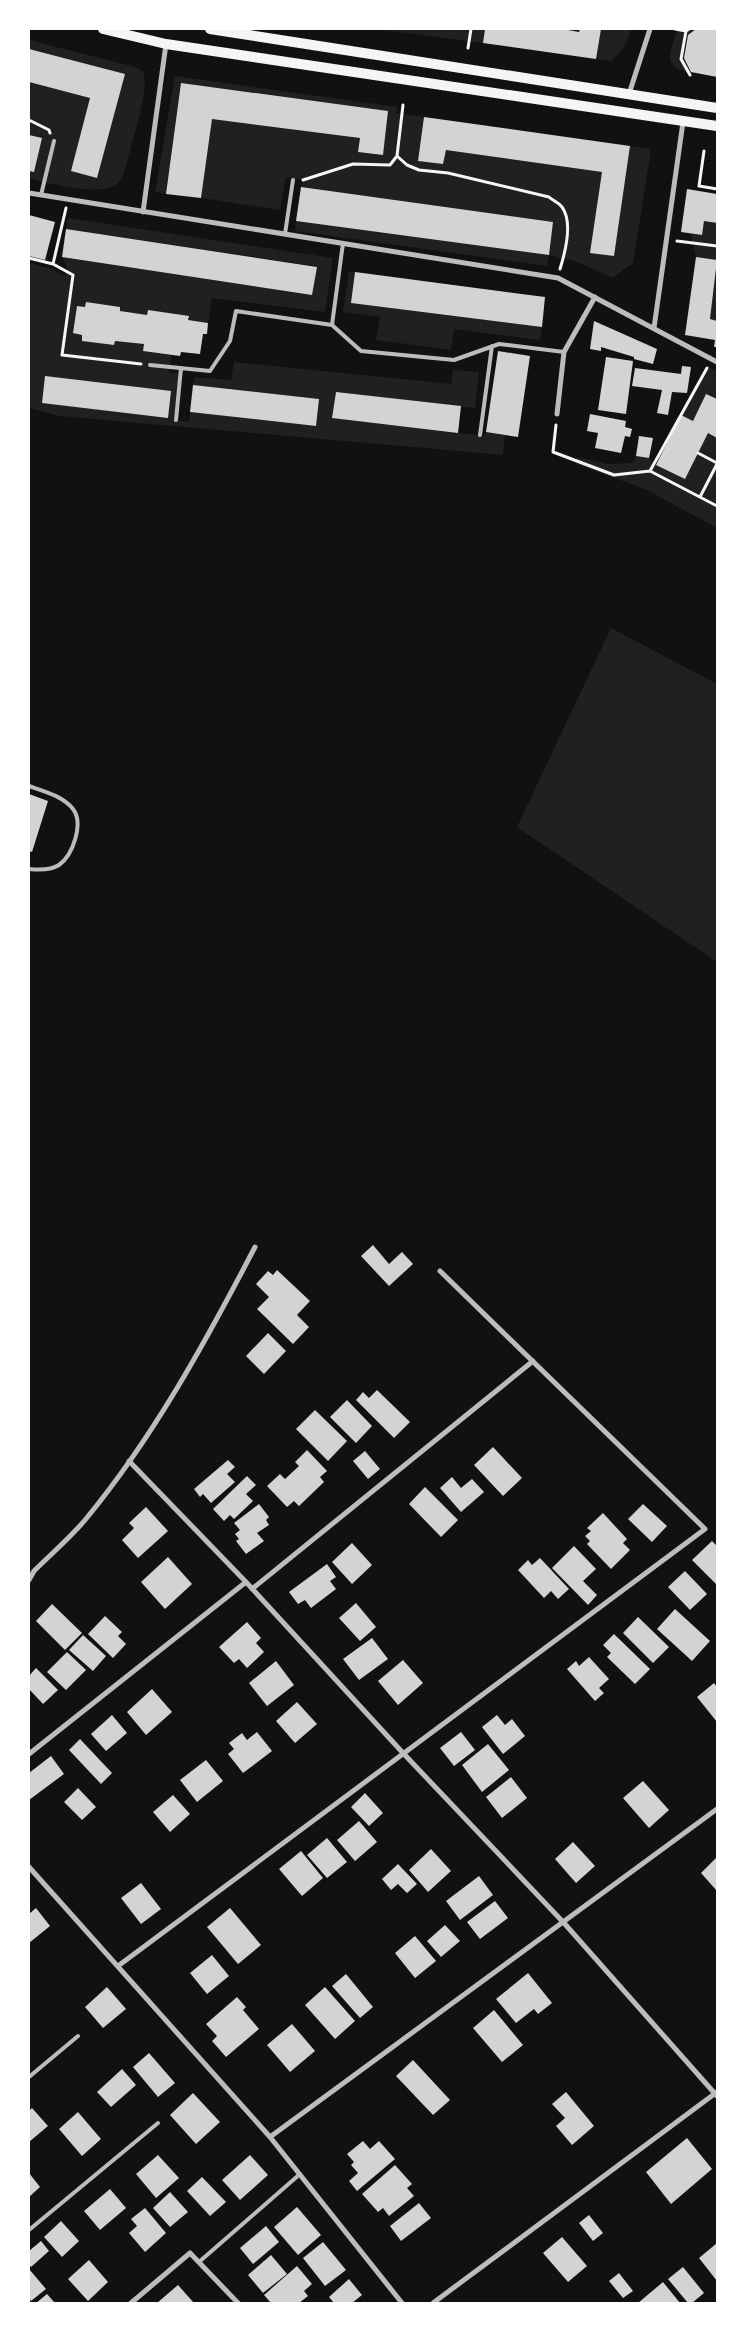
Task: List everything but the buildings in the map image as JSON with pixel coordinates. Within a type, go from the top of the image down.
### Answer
[{"type":"main road","points":[[103,29],[166,44],[717,126]]},
{"type":"main road","points":[[210,29],[717,108]]},
{"type":"street","points":[[629,95],[650,29]]},
{"type":"street","points":[[142,212],[166,44]]},
{"type":"street","points":[[654,328],[683,122]]},
{"type":"street","points":[[29,193],[558,278],[715,360]]},
{"type":"street","points":[[556,414],[564,352],[595,297]]},
{"type":"street","points":[[29,1580],[34,1571],[84,1521],[129,1462],[208,1338],[255,1246]]},
{"type":"street","points":[[118,1966],[705,1529],[440,1271]]},
{"type":"street","points":[[252,1588],[532,1361]]},
{"type":"street","points":[[129,1462],[252,1588],[403,1753],[564,1924],[717,2094],[433,2303]]},
{"type":"street","points":[[29,1754],[246,1582]]},
{"type":"street","points":[[270,2136],[564,1924],[717,1809]]},
{"type":"street","points":[[29,1867],[270,2136],[402,2303]]},
{"type":"street","points":[[132,2303],[190,2252],[238,2303]]},
{"type":"lane","points":[[42,195],[54,140]]},
{"type":"lane","points":[[286,234],[293,180]]},
{"type":"lane","points":[[332,325],[343,244]]},
{"type":"lane","points":[[150,365],[210,371],[230,341],[236,311],[332,325],[361,351],[454,360],[499,344],[564,352]]},
{"type":"lane","points":[[480,435],[492,346]]},
{"type":"lane","points":[[176,420],[181,368]]},
{"type":"lane","points":[[29,786],[56,796],[74,809],[78,824],[73,847],[59,865],[40,870],[29,869]]},
{"type":"lane","points":[[29,2077],[78,2036]]},
{"type":"lane","points":[[29,2230],[158,2123]]},
{"type":"lane","points":[[199,2262],[300,2174]]},
{"type":"path","points":[[468,48],[471,29]]},
{"type":"path","points":[[675,29],[687,30],[681,59],[690,75]]},
{"type":"path","points":[[293,180],[307,180],[353,164],[390,165],[397,156],[403,105]]},
{"type":"path","points":[[29,120],[49,130],[54,140]]},
{"type":"path","points":[[704,152],[699,186],[717,189]]},
{"type":"path","points":[[397,156],[407,165],[418,170],[448,173],[549,197],[562,207],[568,227],[566,253],[558,278]]},
{"type":"path","points":[[54,264],[68,199]]},
{"type":"path","points":[[667,240],[717,246]]},
{"type":"path","points":[[29,258],[54,264],[73,275],[62,355],[150,365]]},
{"type":"path","points":[[650,471],[715,360]]},
{"type":"path","points":[[556,414],[553,452],[614,474],[650,471],[717,506]]},
{"type":"path","points":[[698,453],[717,463],[700,497]]},
{"type":"shaded area","points":[[377,29],[485,29],[483,43]]},
{"type":"shaded area","points":[[601,29],[631,29],[624,48],[611,61],[596,59]]},
{"type":"shaded area","points":[[677,29],[696,29],[688,35],[684,58],[691,72],[681,70],[671,63],[671,52]]},
{"type":"shaded area","points":[[29,40],[135,67],[144,72],[142,104],[127,161],[118,183],[111,187],[89,189],[75,188],[29,178],[29,171],[34,172],[41,138],[29,135],[29,82],[90,98],[71,171],[97,178],[110,70],[29,49]]},
{"type":"shaded area","points":[[175,76],[397,107],[396,113],[424,117],[418,161],[443,164],[446,150],[602,172],[591,253],[614,256],[630,146],[651,149],[633,263],[613,278],[575,261],[549,255],[547,266],[295,231],[296,221],[548,255],[553,222],[301,187],[303,180],[286,177],[280,210],[201,198],[212,119],[360,138],[358,152],[383,155],[388,111],[181,83],[166,194],[155,192]]},
{"type":"shaded area","points":[[68,218],[333,258],[325,312],[212,298],[208,323],[188,320],[189,317],[148,310],[147,315],[120,311],[120,307],[86,302],[85,307],[77,306],[73,333],[82,335],[82,341],[114,345],[115,341],[144,344],[143,351],[172,355],[169,372],[179,374],[174,420],[189,422],[190,412],[316,426],[319,399],[193,385],[195,377],[231,380],[234,362],[451,384],[453,370],[479,372],[475,408],[336,392],[332,418],[485,436],[486,432],[505,435],[503,455],[60,416],[29,408],[29,263],[52,269],[65,276],[67,267],[62,257],[312,295],[316,266],[66,229]]},
{"type":"shaded area","points":[[704,221],[717,223],[717,260],[696,257],[691,234],[702,235]]},
{"type":"shaded area","points":[[717,265],[717,321],[710,319]]},
{"type":"shaded area","points":[[349,271],[355,272],[352,303],[542,327],[540,340],[454,329],[451,350],[376,340],[380,317],[343,312]]},
{"type":"shaded area","points":[[709,367],[717,372],[717,399],[706,394],[693,421],[681,415]]},
{"type":"shaded area","points":[[708,433],[717,438],[717,528],[645,489],[576,464],[577,457],[608,464],[632,463],[636,456],[649,458],[656,465]]},
{"type":"shaded area","points":[[611,628],[717,684],[717,962],[517,827]]}]
